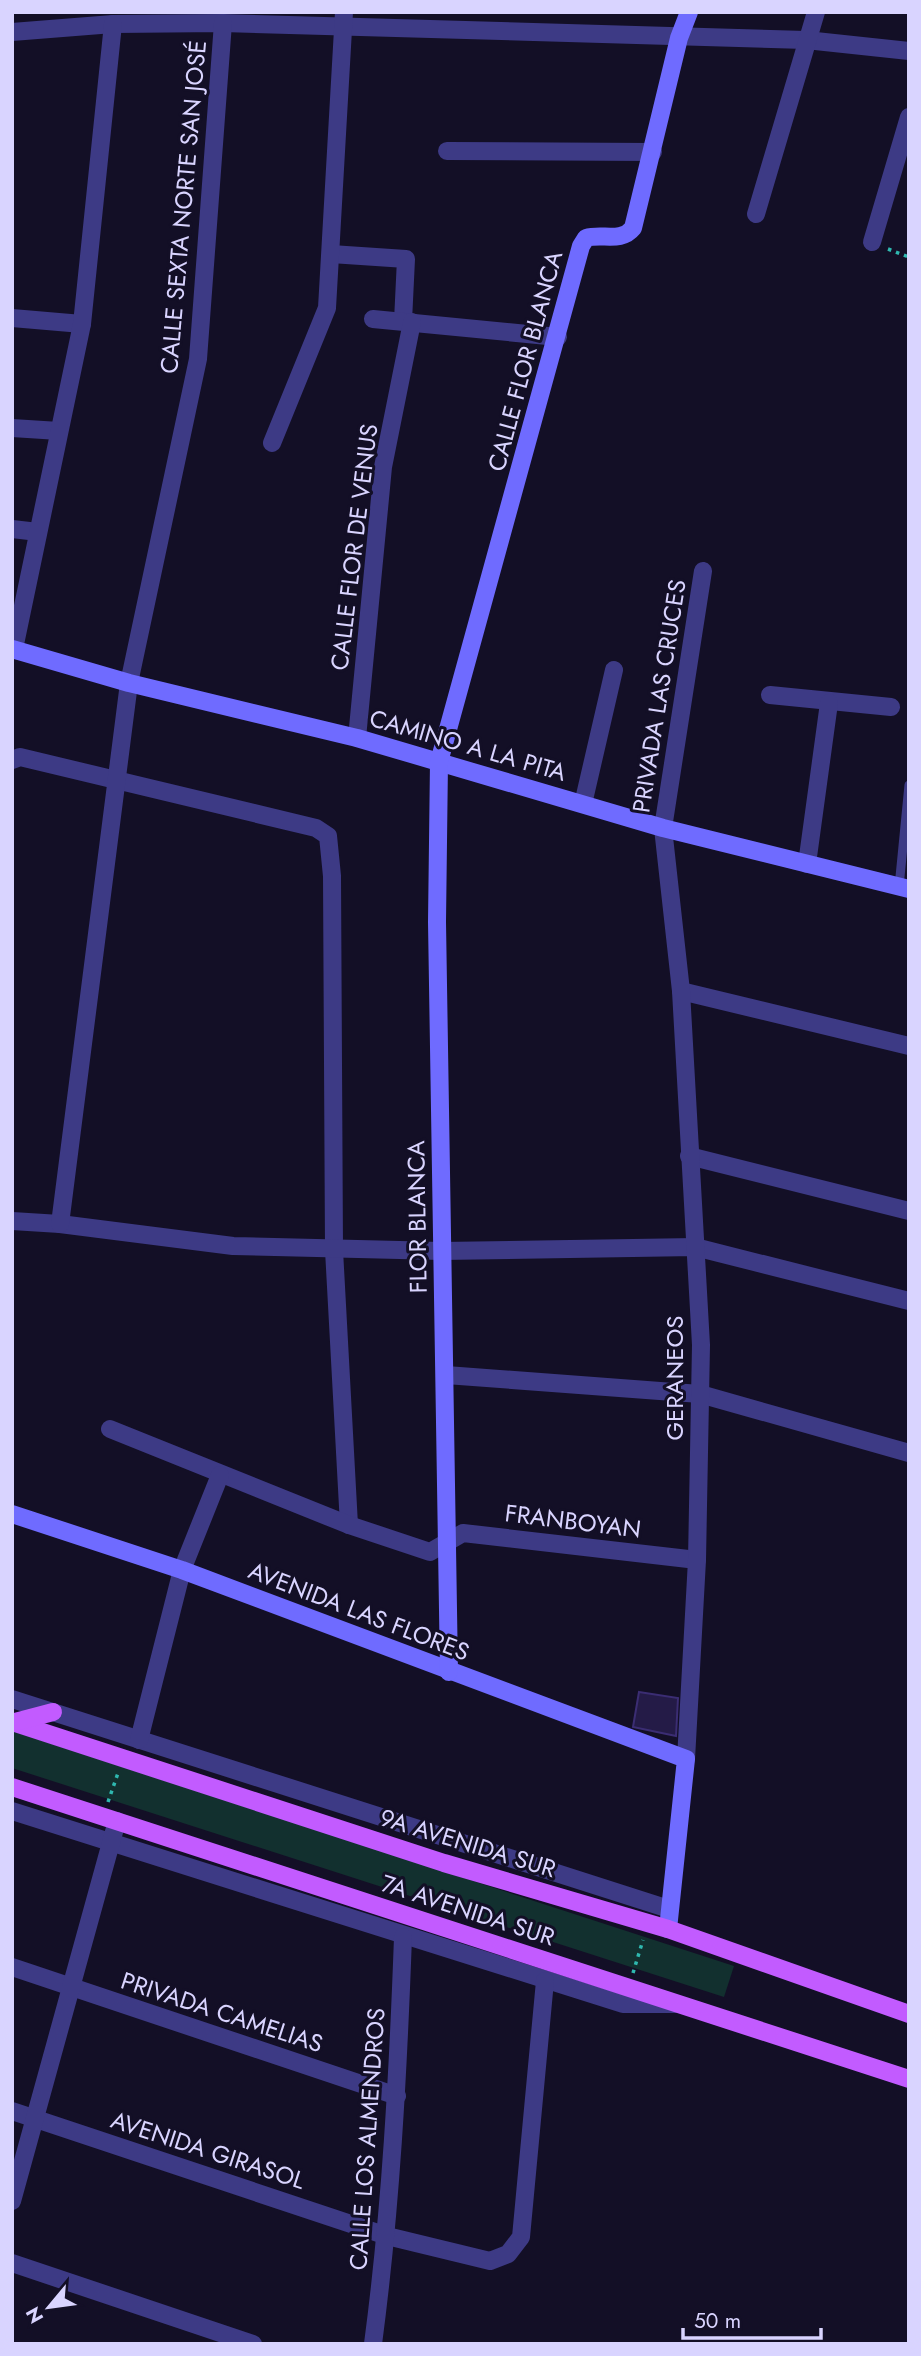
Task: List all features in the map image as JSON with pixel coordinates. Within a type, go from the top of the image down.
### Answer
[{"type":"main road","points":[[13,1722],[53,1712]]},
{"type":"main road","name":"9A AVENIDA SUR","points":[[13,1722],[444,1863],[668,1928],[909,2014]]},
{"type":"main road","name":"7A AVENIDA SUR","points":[[12,1787],[909,2079]]},
{"type":"street","name":"CALLE FLOR BLANCA","points":[[439,762],[581,246],[586,238],[620,237],[627,235],[633,228],[679,38],[689,12]]},
{"type":"street","points":[[756,214],[816,12]]},
{"type":"street","points":[[272,443],[327,308],[344,20]]},
{"type":"street","points":[[12,32],[113,24],[344,20],[679,38],[806,40],[909,51]]},
{"type":"street","name":"CALLE SEXTA NORTE SAN JOSÉ","points":[[60,1224],[129,683],[198,359],[223,23]]},
{"type":"street","points":[[13,649],[82,324],[113,24]]},
{"type":"street","points":[[872,242],[902,164],[909,117]]},
{"type":"street","points":[[447,152],[653,152]]},
{"type":"street","name":"CALLE FLOR DE VENUS","points":[[331,254],[406,259],[408,321],[383,467],[357,738]]},
{"type":"street","points":[[12,318],[82,324]]},
{"type":"street","points":[[373,319],[558,337]]},
{"type":"street","points":[[12,428],[59,431]]},
{"type":"street","points":[[12,529],[38,532]]},
{"type":"street","name":"PRIVADA LAS CRUCES","points":[[663,828],[703,570]]},
{"type":"street","name":"CAMINO A LA PITA","points":[[13,649],[129,683],[357,738],[663,828],[904,888]]},
{"type":"street","points":[[583,804],[614,670]]},
{"type":"street","points":[[770,695],[829,703],[891,707]]},
{"type":"street","points":[[807,864],[829,703]]},
{"type":"street","points":[[12,760],[20,757],[115,779],[316,828],[328,836],[332,876],[334,1250],[349,1525]]},
{"type":"street","name":"FLOR BLANCA","points":[[439,762],[437,922],[449,1672]]},
{"type":"street","name":"GERANEOS","points":[[663,828],[681,991],[701,1345],[697,1560],[686,1759],[668,1928]]},
{"type":"street","points":[[681,991],[909,1046]]},
{"type":"street","points":[[689,1156],[909,1211]]},
{"type":"street","points":[[12,1222],[60,1224],[233,1246],[334,1250],[695,1247],[909,1301]]},
{"type":"street","points":[[446,1375],[700,1394],[909,1453]]},
{"type":"street","name":"FRANBOYAN","points":[[110,1429],[349,1525],[430,1552],[463,1533],[697,1560]]},
{"type":"street","points":[[139,1741],[182,1570],[219,1475]]},
{"type":"street","name":"AVENIDA LAS FLORES","points":[[12,1514],[182,1570],[686,1759]]},
{"type":"street","points":[[12,1699],[669,1909]]},
{"type":"street","points":[[12,1811],[403,1937],[623,2004],[683,2004]]},
{"type":"street","points":[[12,2201],[110,1844],[110,1819]]},
{"type":"street","name":"CALLE LOS ALMENDROS","points":[[373,2344],[387,2236],[397,2096],[403,1937]]},
{"type":"street","name":"PRIVADA CAMELIAS","points":[[12,1967],[397,2096]]},
{"type":"street","name":"AVENIDA GIRASOL","points":[[12,2111],[387,2236],[490,2261],[508,2254],[521,2237],[545,1981]]},
{"type":"street","points":[[12,2263],[253,2344]]},
{"type":"lane","points":[[904,888],[909,785]]},
{"type":"path","points":[[110,1819],[123,1758]]},
{"type":"path","points":[[628,1987],[649,1923]]},
{"type":"green space","points":[[12,1731],[734,1966],[724,1997],[12,1768]]},
{"type":"building","points":[[639,1692],[678,1698],[676,1736],[633,1727]]}]
